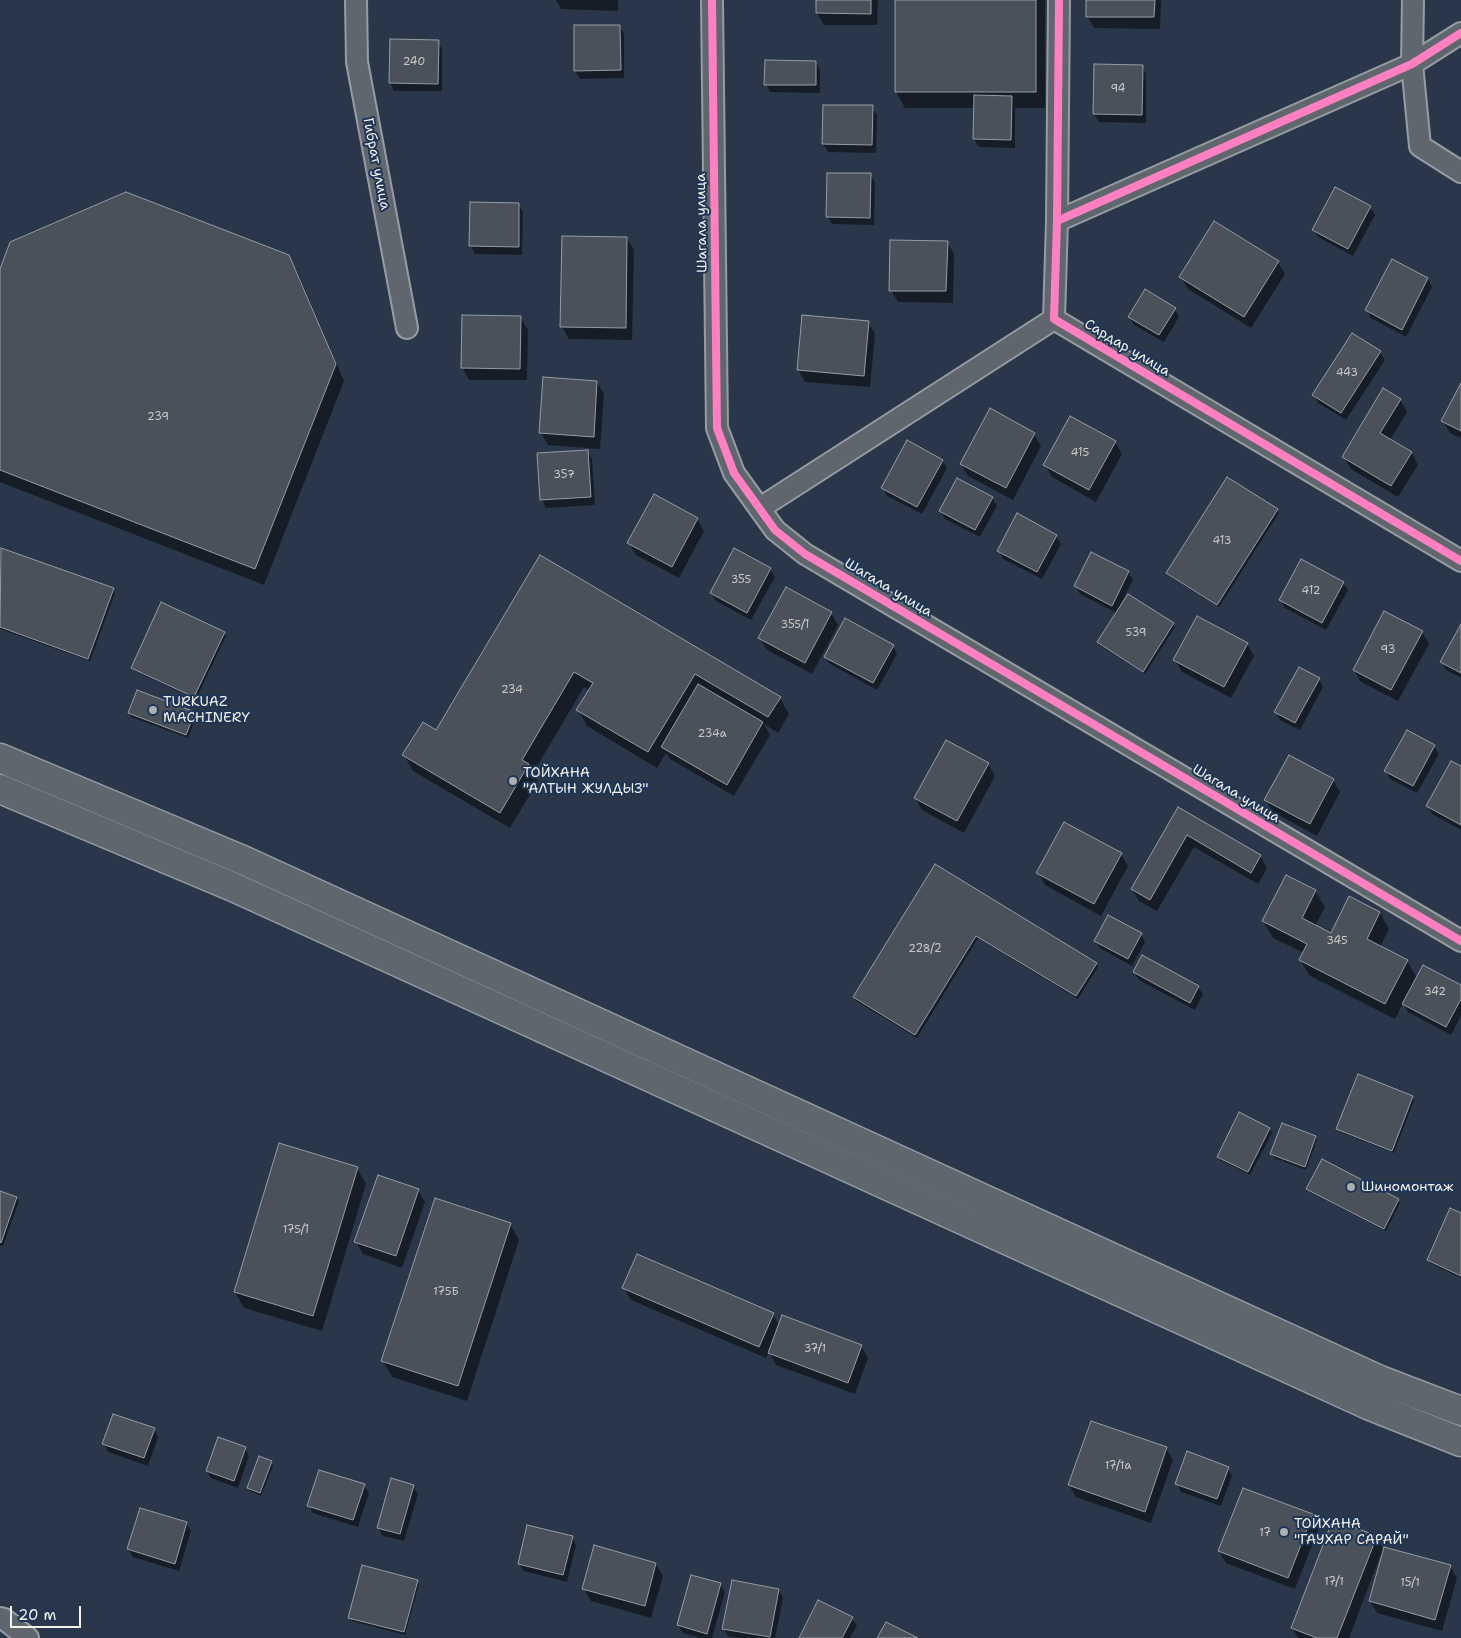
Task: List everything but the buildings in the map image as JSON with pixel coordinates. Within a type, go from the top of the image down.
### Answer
[{"type":"highway","points":[[0,758],[245,861],[1370,1376],[1461,1411]]},
{"type":"highway","points":[[0,789],[233,887],[1368,1405],[1461,1442]]},
{"type":"street","name":"Гибрат улица","points":[[356,0],[356,62],[407,328]]},
{"type":"street","name":"Шагала улица","points":[[712,0],[717,428],[734,474],[775,530],[805,554],[1461,942]]},
{"type":"street","points":[[760,508],[1054,319],[1058,221],[1059,0]]},
{"type":"street","points":[[1413,0],[1412,64],[1420,146],[1461,172]]},
{"type":"street","points":[[1058,221],[1412,64],[1461,33]]},
{"type":"street","name":"Сардар улица","points":[[1054,319],[1461,561]]},
{"type":"street","points":[[0,1618],[4,1619],[28,1638]]},
{"type":"cycle path","points":[[712,0],[717,428],[734,473],[775,530],[805,554],[1461,941]]},
{"type":"cycle path","points":[[1059,0],[1054,319],[1461,561]]},
{"type":"cycle path","points":[[1057,221],[1412,64],[1461,33]]},
{"type":"place","name":"TURKUAZ MACHINERY","points":[[153,710]]},
{"type":"place","name":"ТОЙХАНА \"АЛТЫН ЖУЛДЫЗ\"","points":[[513,781]]},
{"type":"place","name":"Шиномонтаж","points":[[1351,1187]]},
{"type":"place","name":"ТОЙХАНА \"ГАУХАР САРАЙ\"","points":[[1284,1532]]}]
